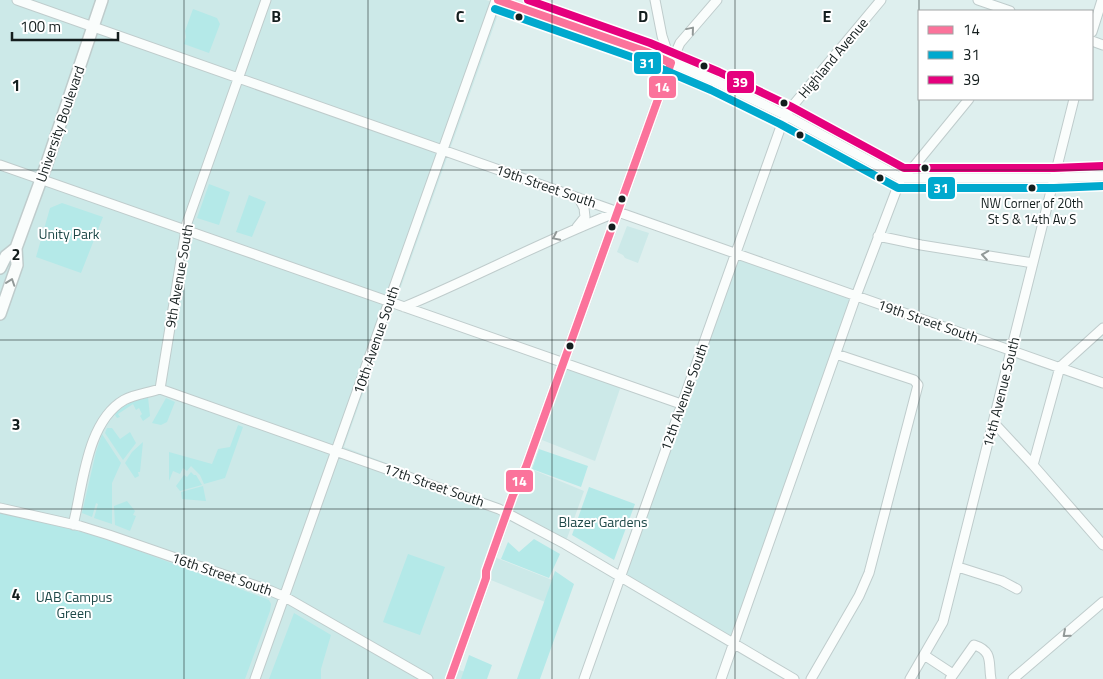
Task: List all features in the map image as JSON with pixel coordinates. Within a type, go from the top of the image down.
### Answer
[{"type":"main road","name":"University Boulevard","points":[[0,314],[17,265],[16,248],[102,0]]},
{"type":"main road","name":"University Boulevard","points":[[0,268],[6,256],[16,248]]},
{"type":"street","name":"19th Street South","points":[[16,0],[1103,383]]},
{"type":"street","name":"9th Avenue South","points":[[160,389],[186,230],[266,0]]},
{"type":"street","points":[[497,0],[647,52],[715,81],[785,115],[902,178],[1054,178],[1103,176]]},
{"type":"street","name":"10th Avenue South","points":[[256,679],[442,150],[497,0]]},
{"type":"street","points":[[655,0],[662,36],[671,63]]},
{"type":"street","points":[[450,679],[486,578],[486,571],[513,496],[526,467],[671,63],[680,43],[717,0]]},
{"type":"street","name":"Highland Avenue","points":[[785,115],[881,0]]},
{"type":"street","points":[[978,0],[1007,10]]},
{"type":"street","points":[[1093,29],[1102,0]]},
{"type":"street","points":[[721,679],[856,296],[902,178],[915,165],[968,100]]},
{"type":"street","name":"14th Avenue South","points":[[910,679],[943,622],[1074,100]]},
{"type":"street","name":"12th Avenue South","points":[[584,679],[785,115]]},
{"type":"street","points":[[0,165],[681,404]]},
{"type":"street","points":[[576,228],[585,217],[584,208],[579,198]]},
{"type":"street","points":[[404,307],[510,260],[576,228],[617,212]]},
{"type":"street","points":[[878,236],[1033,263]]},
{"type":"street","points":[[1033,465],[1060,367],[1103,328]]},
{"type":"street","points":[[811,679],[859,596],[869,572],[917,390],[917,383],[914,380],[836,354]]},
{"type":"street","points":[[73,525],[82,475],[102,422],[112,409],[123,401],[137,394],[160,389]]},
{"type":"street","name":"17th Street South","points":[[160,389],[482,502],[507,513],[565,544],[794,679]]},
{"type":"street","points":[[994,423],[1103,545]]},
{"type":"street","name":"16th Street South","points":[[0,508],[116,537],[285,597],[428,679]]},
{"type":"street","points":[[958,567],[1002,581],[1017,589]]},
{"type":"street","points":[[1014,679],[1103,602]]},
{"type":"street","points":[[924,655],[952,677],[974,645],[983,649],[988,656],[991,662],[991,679]]},
{"type":"shaded area","points":[[0,0],[486,0],[498,4],[500,9],[344,447],[423,477],[507,513],[563,363],[622,383],[595,461],[537,438],[526,467],[584,491],[565,544],[510,515],[494,557],[552,580],[545,602],[486,578],[454,668],[484,679],[0,679]]},
{"type":"shaded area","points":[[627,226],[649,233],[638,263],[625,258],[617,252]]},
{"type":"shaded area","points":[[735,253],[856,296],[734,644],[621,577]]},
{"type":"green space","points":[[193,9],[217,18],[220,24],[209,53],[184,44],[185,31]]},
{"type":"green space","points":[[209,184],[230,192],[219,225],[197,218]]},
{"type":"green space","points":[[249,195],[266,202],[252,237],[236,232]]},
{"type":"green space","name":"Unity Park","points":[[62,203],[103,217],[81,273],[36,257],[50,208]]},
{"type":"green space","points":[[148,397],[150,416],[143,421],[139,408],[136,410],[133,404],[118,414],[120,417],[117,418],[115,415],[116,412],[127,404]]},
{"type":"green space","points":[[166,398],[175,402],[167,422],[161,425],[152,423]]},
{"type":"green space","points":[[238,425],[243,427],[225,478],[204,484],[200,475],[191,466],[187,471],[183,468],[180,474],[173,471],[169,481],[169,452],[212,464],[218,449],[230,447]]},
{"type":"green space","points":[[107,428],[112,428],[120,439],[130,432],[136,443],[123,460],[105,433]]},
{"type":"green space","points":[[102,434],[121,463],[112,483],[112,524],[94,518],[98,504],[96,503],[92,517],[82,513]]},
{"type":"green space","points":[[143,442],[140,472],[138,472],[139,476],[135,478],[125,463],[132,452]]},
{"type":"green space","points":[[539,449],[588,466],[581,487],[532,469]]},
{"type":"green space","points":[[191,472],[196,475],[202,485],[180,491],[176,486],[184,475],[187,477]]},
{"type":"green space","points":[[203,486],[206,501],[182,499],[181,492]]},
{"type":"green space","name":"Blazer Gardens","points":[[589,487],[635,504],[614,560],[572,535]]},
{"type":"green space","points":[[127,501],[135,511],[133,515],[136,516],[130,531],[115,525],[114,506]]},
{"type":"green space","name":"UAB Campus Green","points":[[0,512],[102,537],[269,600],[271,604],[270,611],[245,679],[0,679]]},
{"type":"green space","points":[[534,539],[560,554],[549,578],[501,559],[508,542],[519,552]]},
{"type":"green space","points":[[408,554],[445,567],[420,635],[383,622]]},
{"type":"green space","points":[[555,571],[574,584],[540,679],[517,679]]},
{"type":"green space","points":[[294,613],[331,635],[321,669],[321,679],[269,679]]},
{"type":"green space","points":[[469,655],[492,665],[487,679],[461,679]]},
{"type":"transit line","name":"14","points":[[450,679],[513,495],[526,467],[671,63],[647,52],[498,0]]},
{"type":"transit line","name":"39","points":[[528,0],[650,43],[719,72],[790,106],[904,168],[1054,168],[1103,166]]},
{"type":"transit line","name":"31","points":[[495,9],[643,61],[711,90],[780,124],[898,188],[1054,188],[1103,186]]},
{"type":"place","name":"NW Corner of 20th St S & 14th Av S","points":[[1032,188]]}]
